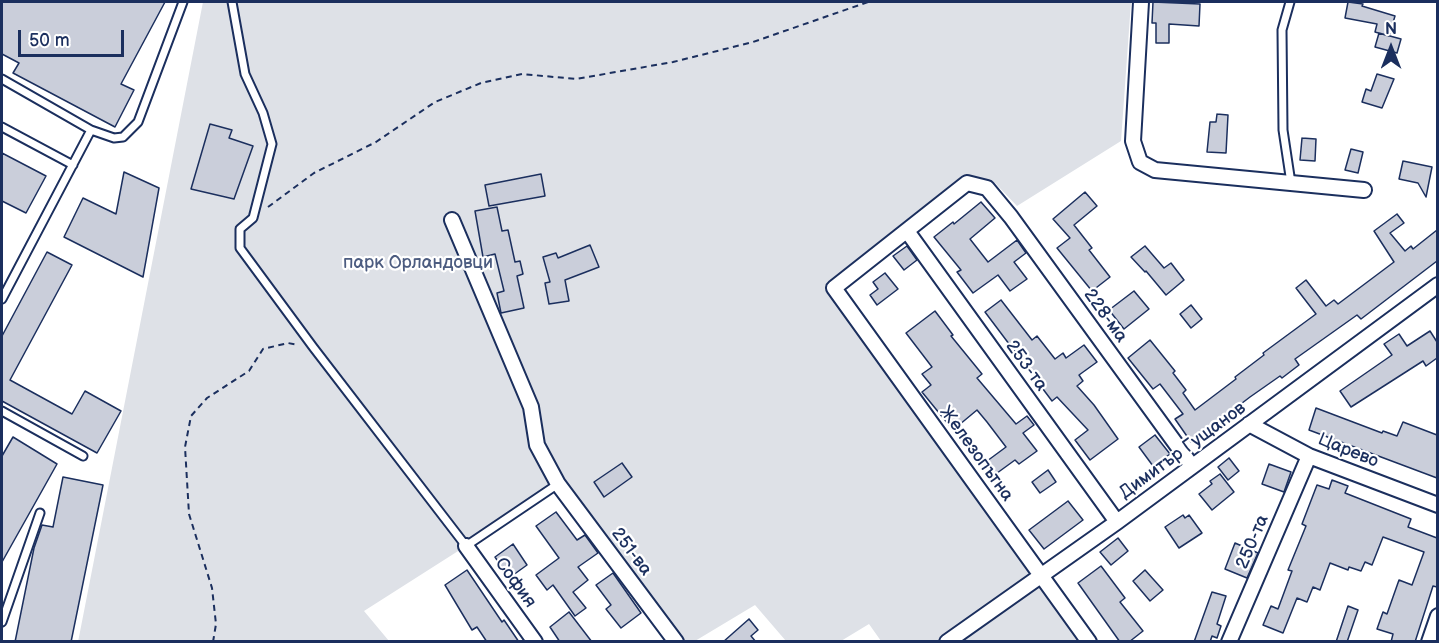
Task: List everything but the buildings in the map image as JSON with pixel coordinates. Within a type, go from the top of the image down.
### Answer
[{"type":"street","points":[[1141,2],[1133,141],[1140,162],[1155,170],[1364,190]]},
{"type":"street","name":"228-ма","points":[[907,231],[967,183],[987,188],[1011,217],[1192,466]]},
{"type":"street","name":"251-ва","points":[[452,220],[531,407],[537,445],[558,484],[676,642]]},
{"type":"street","name":"Железопътна","points":[[907,231],[834,288],[1089,642]]},
{"type":"street","name":"253-та","points":[[907,231],[1117,522]]},
{"type":"street","name":"Димитър Гущанов","points":[[947,642],[1117,522],[1437,285]]},
{"type":"street","name":"Царево","points":[[1249,424],[1309,456],[1437,505]]},
{"type":"street","name":"250-та","points":[[1229,642],[1309,456]]},
{"type":"street","name":"София","points":[[466,546],[535,642]]},
{"type":"street","points":[[1429,642],[1437,616]]},
{"type":"lane","points":[[2,79],[91,130],[114,138],[123,137],[138,122],[183,2]]},
{"type":"lane","points":[[232,2],[245,74],[263,113],[272,144],[253,218],[240,229],[240,248],[466,546],[558,484]]},
{"type":"lane","points":[[1290,2],[1282,30],[1283,130],[1291,183]]},
{"type":"lane","points":[[2,127],[73,165]]},
{"type":"lane","points":[[2,299],[91,130]]},
{"type":"lane","points":[[2,411],[83,456]]},
{"type":"lane","points":[[2,622],[40,513]]},
{"type":"path","points":[[253,218],[314,173],[376,142],[435,102],[481,84],[522,74],[576,79],[673,62],[753,42],[868,2]]},
{"type":"path","points":[[213,642],[216,624],[212,588],[189,514],[185,447],[191,416],[207,398],[249,371],[264,349],[288,343],[313,347]]},
{"type":"green space","name":"парк Орландовци","points":[[203,2],[1131,2],[1121,141],[1017,206],[995,183],[964,174],[825,286],[1079,641],[881,641],[869,624],[841,641],[786,641],[755,605],[695,641],[676,641],[558,484],[364,611],[389,641],[78,642]]}]
